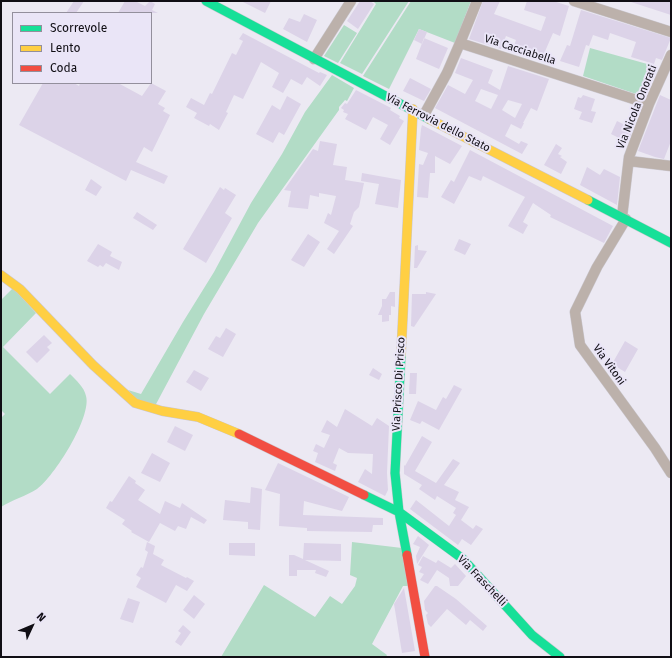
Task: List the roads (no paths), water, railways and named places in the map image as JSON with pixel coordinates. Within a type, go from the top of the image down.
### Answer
[{"type":"street","name":"Via Ferrovia dello Stato","points":[[206,1],[314,59],[671,243]]},
{"type":"street","points":[[314,59],[351,1]]},
{"type":"street","points":[[424,115],[447,73],[477,1]]},
{"type":"street","points":[[574,1],[671,32]]},
{"type":"street","name":"Via Cacciabella","points":[[460,43],[649,104]]},
{"type":"street","name":"Via Nicola Onorati","points":[[624,218],[629,161],[649,104],[671,55]]},
{"type":"street","name":"Via Prisco Di Prisco","points":[[413,110],[396,422],[395,473],[399,512],[425,657]]},
{"type":"street","points":[[629,161],[671,166]]},
{"type":"street","name":"Via Vitoni","points":[[624,218],[597,267],[575,312],[580,345],[656,448],[671,472]]},
{"type":"street","name":"Via Fraschelli","points":[[1,275],[20,289],[93,365],[135,403],[162,411],[198,417],[399,512],[463,559],[532,635],[560,657]]}]
